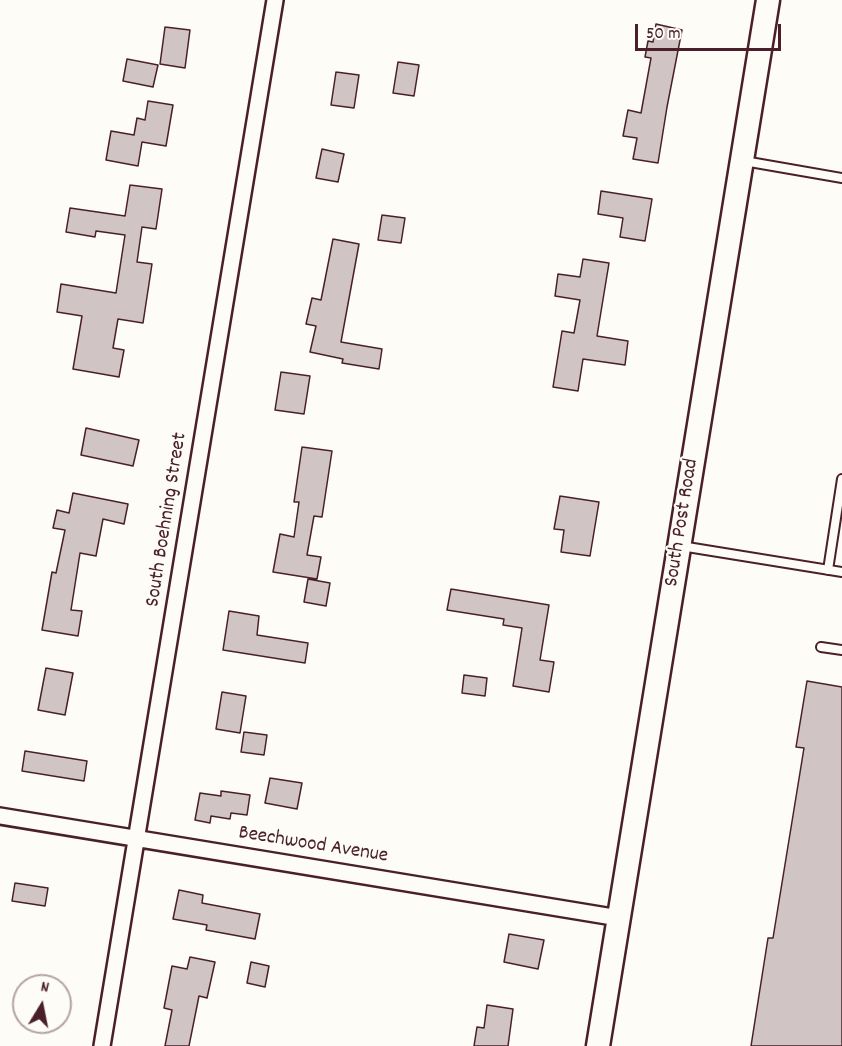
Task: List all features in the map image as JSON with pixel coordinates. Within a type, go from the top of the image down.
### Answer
[{"type":"main road","name":"South Post Road","points":[[598,1046],[768,0]]},
{"type":"street","name":"South Boehning Street","points":[[102,1046],[276,0]]},
{"type":"street","name":"Beechwood Avenue","points":[[0,816],[619,918]]},
{"type":"lane","points":[[742,161],[842,178]]},
{"type":"lane","points":[[828,570],[842,479]]},
{"type":"lane","points":[[680,546],[842,572]]},
{"type":"lane","points":[[821,647],[842,651]]},
{"type":"building","points":[[656,24],[682,30],[658,163],[633,159],[637,138],[623,136],[628,110],[641,113],[651,58],[645,57],[648,41],[653,42]]},
{"type":"building","points":[[165,27],[190,30],[185,68],[160,64]]},
{"type":"building","points":[[127,59],[158,65],[153,87],[123,81]]},
{"type":"building","points":[[398,62],[419,65],[414,96],[393,93]]},
{"type":"building","points":[[336,72],[359,75],[354,108],[331,105]]},
{"type":"building","points":[[148,101],[173,105],[166,146],[142,142],[138,166],[106,160],[111,131],[134,135],[137,118],[145,120]]},
{"type":"building","points":[[322,149],[344,154],[338,182],[316,178]]},
{"type":"building","points":[[130,185],[162,189],[156,229],[142,227],[137,262],[152,264],[143,323],[118,319],[113,348],[124,350],[119,377],[73,369],[82,316],[57,312],[61,284],[116,293],[125,235],[96,231],[95,237],[66,232],[70,208],[125,216]]},
{"type":"building","points":[[601,191],[652,199],[645,241],[620,237],[623,218],[598,214]]},
{"type":"building","points":[[382,215],[405,218],[401,243],[378,240]]},
{"type":"building","points":[[333,239],[359,244],[341,342],[382,349],[379,369],[342,363],[343,359],[310,352],[316,326],[306,324],[312,298],[321,300]]},
{"type":"building","points":[[583,259],[609,263],[597,336],[628,341],[625,365],[583,359],[578,391],[553,387],[562,331],[574,333],[580,300],[555,296],[558,274],[580,277]]},
{"type":"building","points":[[281,372],[310,376],[304,414],[275,410]]},
{"type":"building","points":[[86,428],[139,440],[133,466],[81,455]]},
{"type":"building","points":[[302,447],[332,451],[322,517],[314,516],[307,555],[321,557],[317,579],[273,572],[280,534],[294,537],[299,502],[294,502]]},
{"type":"building","points":[[73,493],[128,504],[124,524],[103,519],[96,556],[80,553],[71,610],[82,611],[78,636],[42,630],[52,572],[56,573],[65,530],[53,528],[57,510],[69,513]]},
{"type":"building","points":[[560,496],[599,502],[590,556],[561,552],[564,530],[554,529]]},
{"type":"building","points":[[308,579],[330,583],[326,606],[304,602]]},
{"type":"building","points":[[451,589],[549,605],[540,660],[554,662],[549,692],[513,686],[522,628],[503,625],[504,619],[447,610]]},
{"type":"building","points":[[229,611],[259,616],[257,635],[308,643],[305,663],[223,650]]},
{"type":"building","points":[[46,668],[73,673],[65,715],[38,710]]},
{"type":"building","points":[[464,675],[487,678],[485,696],[462,693]]},
{"type":"building","points":[[807,681],[842,687],[842,1046],[751,1046],[768,938],[773,938],[804,748],[796,747]]},
{"type":"building","points":[[222,692],[246,696],[240,733],[216,729]]},
{"type":"building","points":[[244,732],[267,735],[264,755],[241,752]]},
{"type":"building","points":[[25,751],[87,761],[84,781],[22,771]]},
{"type":"building","points":[[270,778],[302,783],[297,809],[265,803]]},
{"type":"building","points":[[221,791],[250,795],[247,815],[231,813],[230,819],[211,816],[210,823],[195,820],[200,793],[221,796]]},
{"type":"building","points":[[15,883],[48,888],[45,906],[12,901]]},
{"type":"building","points":[[179,890],[203,895],[202,903],[260,914],[255,939],[206,930],[207,925],[173,919]]},
{"type":"building","points":[[509,934],[544,940],[538,969],[504,962]]},
{"type":"building","points":[[190,957],[215,962],[207,998],[199,996],[189,1046],[165,1046],[172,1010],[164,1008],[172,966],[187,969]]},
{"type":"building","points":[[251,962],[269,966],[265,987],[247,983]]},
{"type":"building","points":[[487,1005],[513,1009],[508,1046],[474,1046],[477,1027],[484,1028]]}]
